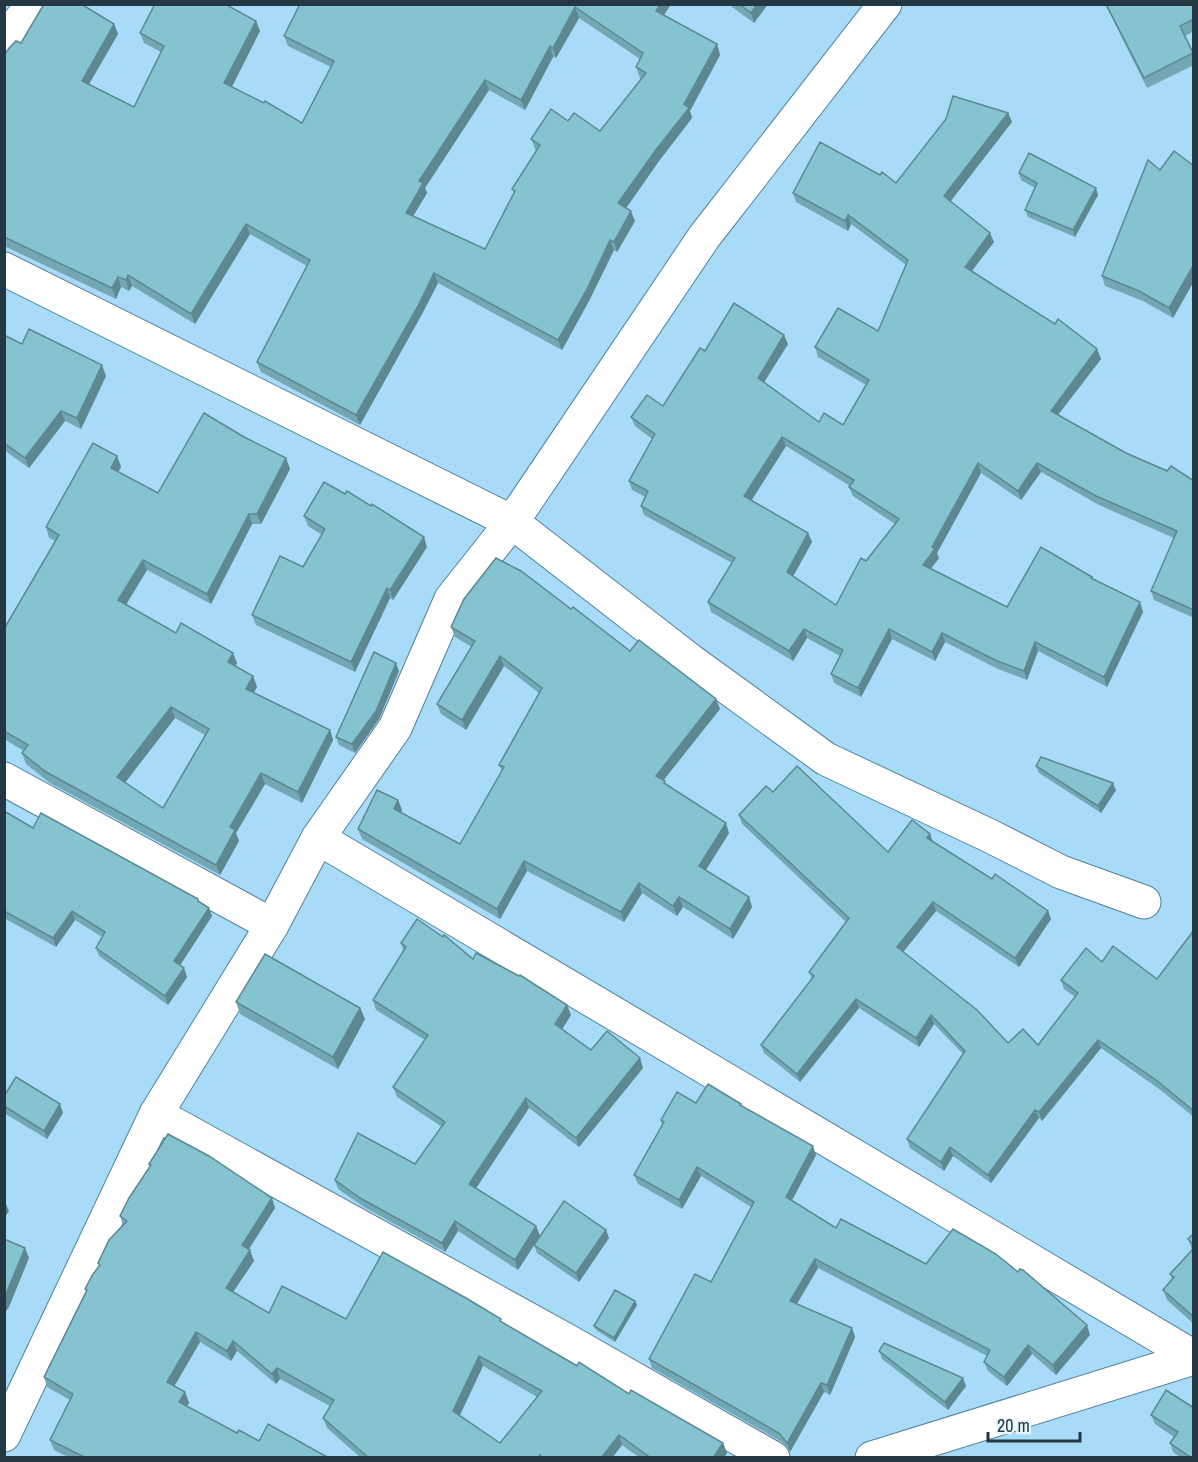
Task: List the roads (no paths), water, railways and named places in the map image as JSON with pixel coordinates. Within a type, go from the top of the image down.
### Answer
[{"type":"street","points":[[4,41],[33,4]]},
{"type":"street","points":[[4,1435],[156,1114],[272,925],[318,838],[395,728],[451,599],[512,522],[704,237],[885,4]]},
{"type":"street","points":[[4,269],[512,522],[691,661],[826,759],[1061,872],[1144,902]]},
{"type":"street","points":[[4,779],[272,925]]},
{"type":"street","points":[[318,838],[1194,1358]]},
{"type":"street","points":[[156,1114],[566,1340],[773,1458]]},
{"type":"street","points":[[872,1458],[1194,1358]]}]
